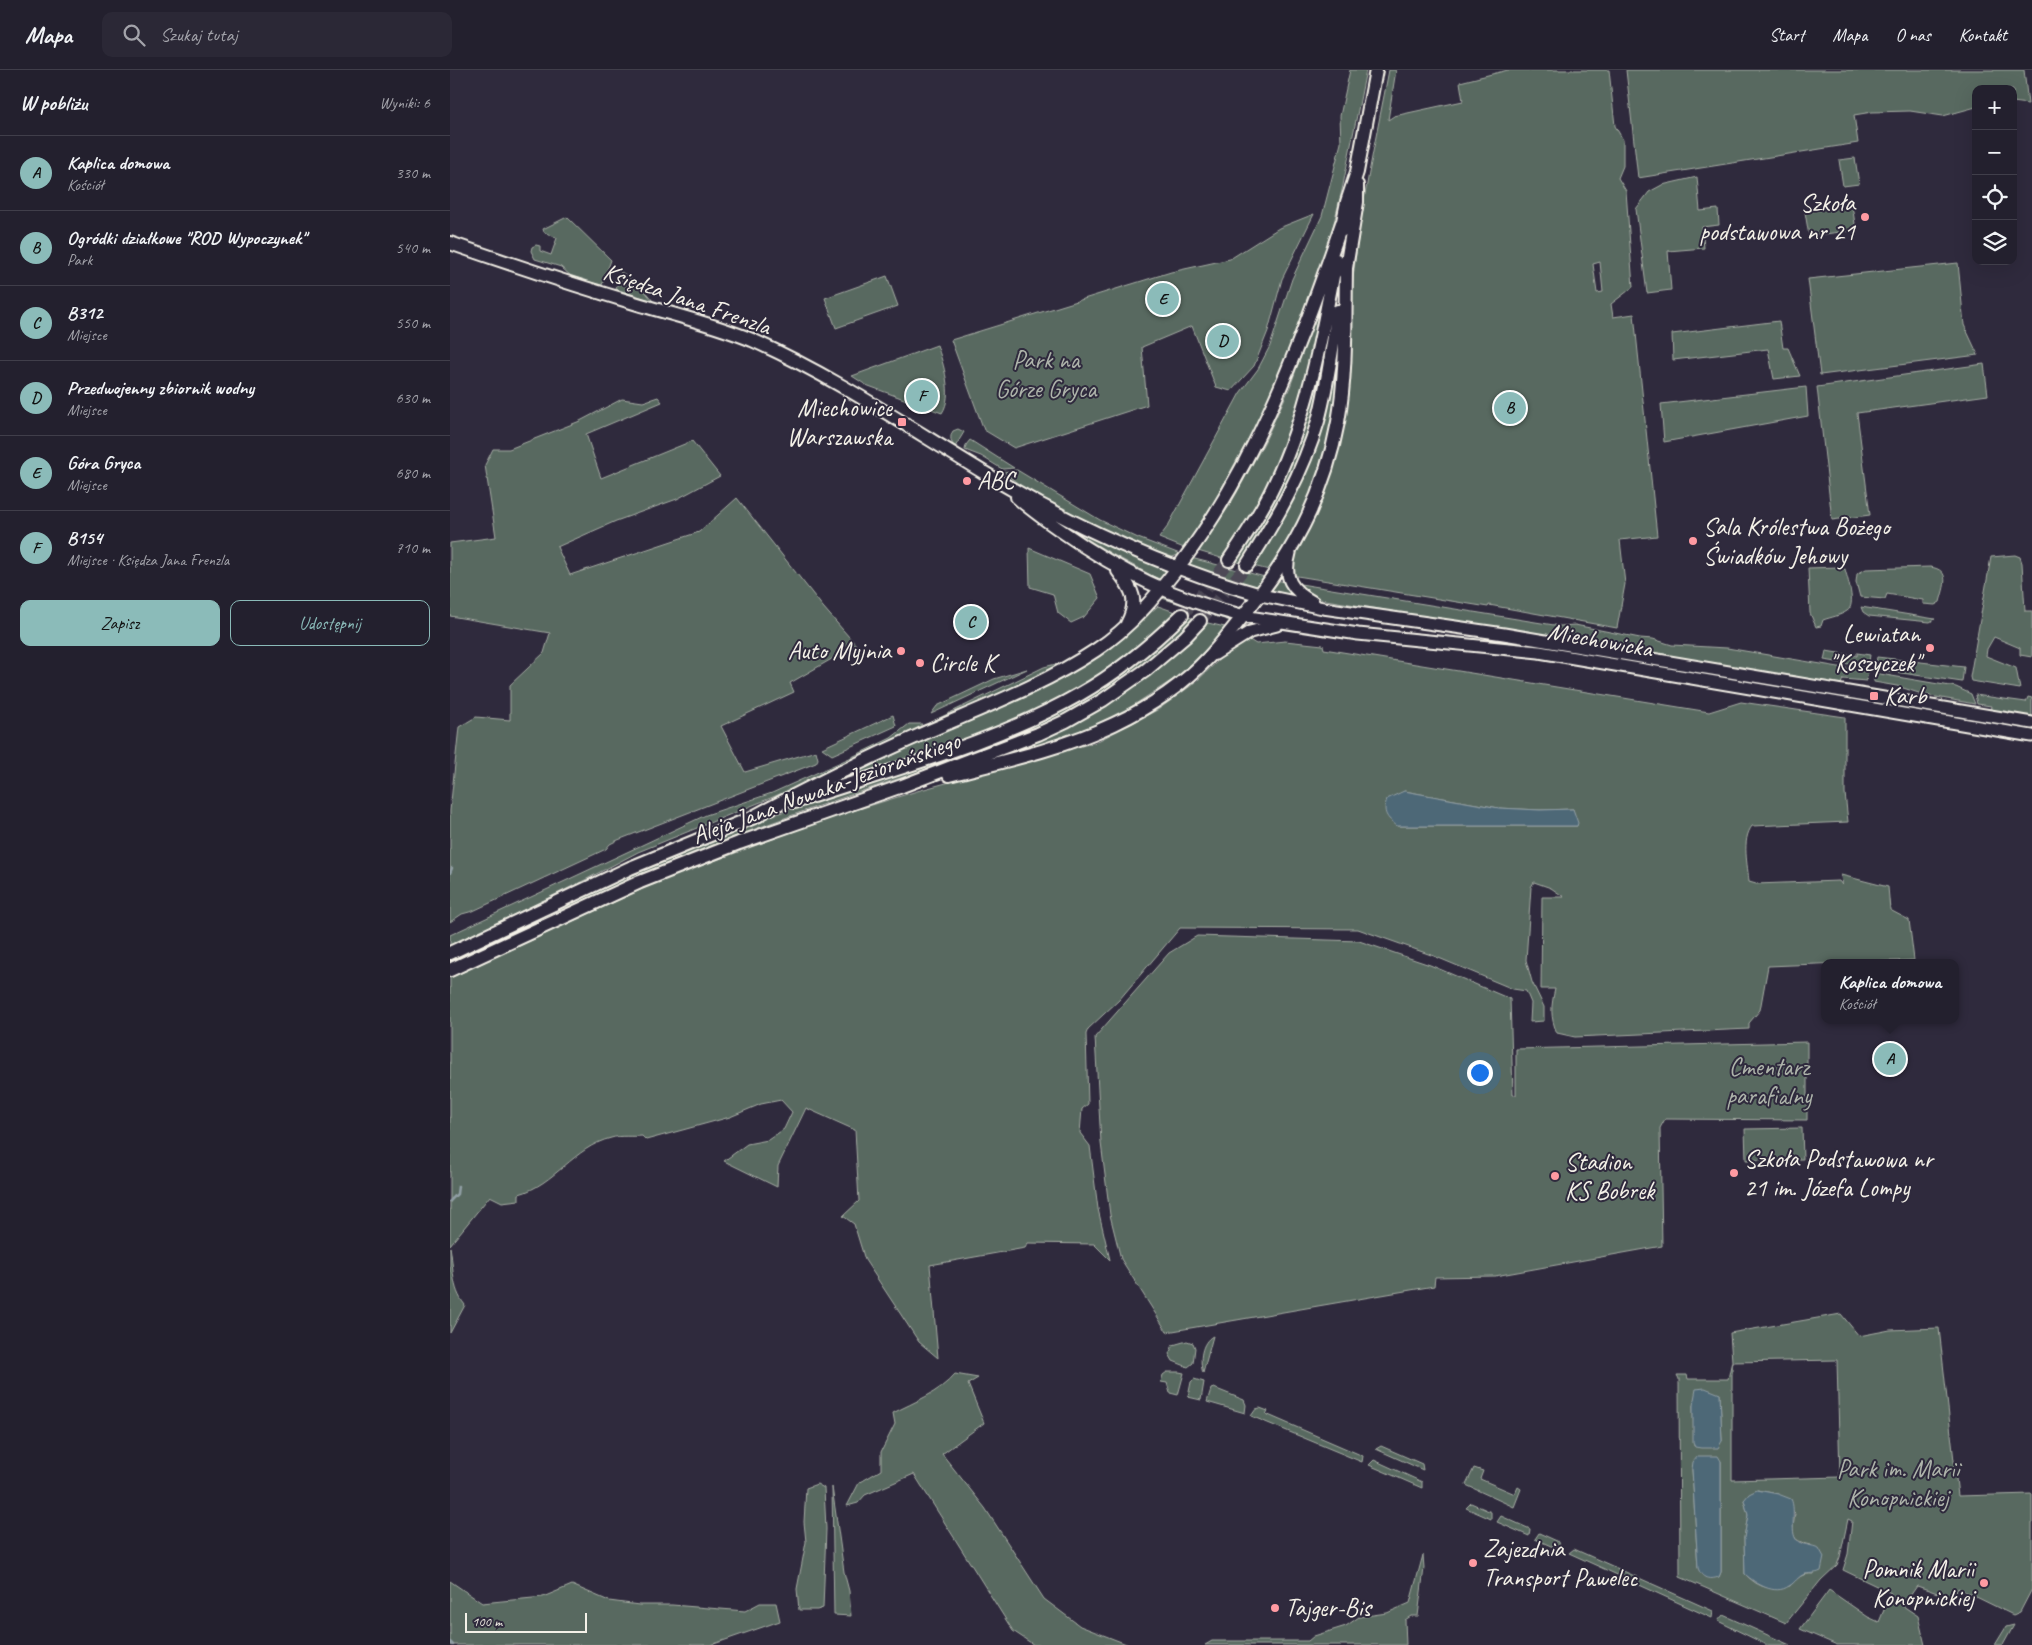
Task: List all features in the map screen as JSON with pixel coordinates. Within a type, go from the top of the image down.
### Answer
[{"type":"main road","points":[[1247,564],[1265,536],[1292,486],[1318,420],[1357,202],[1358,172],[1376,70]]},
{"type":"main road","points":[[1229,560],[1254,522],[1274,485],[1300,421],[1321,336],[1342,223],[1347,202],[1358,172]]},
{"type":"main road","points":[[753,817],[885,751],[1065,669],[1096,650],[1125,628],[1162,590],[1199,540],[1235,483],[1265,424],[1282,385],[1342,223]]},
{"type":"main road","name":"Księdza Jana Frenzla","points":[[450,243],[520,268],[713,326],[751,340],[836,382],[1002,483],[1099,536],[1177,569],[1260,595]]},
{"type":"main road","points":[[902,786],[1015,759],[1084,738],[1116,724],[1152,703],[1187,678],[1209,657],[1244,616],[1291,551],[1312,509],[1320,487],[1331,453],[1338,421],[1343,370],[1346,268]]},
{"type":"main road","name":"Księdza Jana Frenzla","points":[[1002,483],[1026,506],[1115,566],[1162,590]]},
{"type":"main road","points":[[1291,551],[1287,568],[1290,582],[1300,594],[1323,608]]},
{"type":"main road","points":[[1115,566],[1130,586],[1133,594],[1133,611],[1125,628]]},
{"type":"main road","name":"Miechowicka","points":[[1162,590],[1206,606],[1244,616],[1391,638],[1539,652],[2032,736]]},
{"type":"main road","name":"Miechowicka","points":[[1260,595],[1323,608],[1504,634],[2032,723]]},
{"type":"main road","name":"Aleja Jana Nowaka-Jeziorańskiego","points":[[450,953],[630,868],[753,817],[953,749],[1044,713],[1081,694],[1115,672],[1154,641],[1182,615]]},
{"type":"main road","name":"Aleja Jana Nowaka-Jeziorańskiego","points":[[450,970],[640,882],[739,843],[902,786],[1066,722],[1103,700],[1146,670],[1185,637],[1200,621]]},
{"type":"main road","points":[[1209,657],[1238,638],[1261,628],[1278,625],[1308,626]]},
{"type":"green space","points":[[1350,70],[1366,70],[1342,190],[1326,255],[1274,386],[1257,423],[1210,509],[1184,548],[1159,538],[1168,526],[1240,393],[1258,369],[1270,346],[1292,279],[1322,216],[1341,143],[1340,116]]},
{"type":"green space","points":[[1389,70],[1396,70],[1388,120],[1394,116],[1463,101],[1460,82],[1508,70],[1609,70],[1615,126],[1623,140],[1623,166],[1618,178],[1626,191],[1633,287],[1611,304],[1613,317],[1634,314],[1657,536],[1620,540],[1625,584],[1617,628],[1489,605],[1488,607],[1291,575],[1296,551],[1298,551],[1307,533],[1323,495],[1342,437],[1348,396],[1351,294],[1356,253],[1364,200]],"holes":[[[1600,262],[1603,292],[1597,293],[1593,264]]]},
{"type":"green space","points":[[1626,70],[2024,70],[2028,104],[2017,103],[2017,85],[1972,85],[1972,108],[1943,116],[1910,111],[1872,112],[1854,115],[1858,143],[1638,178]]},
{"type":"green space","points":[[1855,158],[1859,184],[1843,186],[1839,160]]},
{"type":"green space","points":[[1697,177],[1700,211],[1718,209],[1719,225],[1702,227],[1704,248],[1668,251],[1671,290],[1647,293],[1636,209],[1649,192],[1662,185]]},
{"type":"green space","points":[[1852,205],[1856,230],[1809,236],[1805,212]]},
{"type":"green space","name":"Park na Górze Gryca","points":[[1314,214],[1282,279],[1268,331],[1254,366],[1231,391],[1216,387],[1192,326],[1142,347],[1147,405],[1014,448],[984,430],[951,340],[1171,272],[1230,259],[1279,228]]},
{"type":"green space","points":[[567,217],[611,260],[602,285],[573,278],[561,267],[535,259],[531,251],[532,247],[540,246],[540,251],[551,255],[557,238],[544,232],[543,229]]},
{"type":"green space","points":[[1958,263],[1964,325],[1978,355],[1820,375],[1808,279]]},
{"type":"green space","points":[[621,272],[638,283],[653,301],[616,289]]},
{"type":"green space","points":[[887,276],[898,306],[836,328],[825,298]]},
{"type":"green space","points":[[1340,276],[1327,357],[1311,423],[1300,453],[1277,505],[1242,563],[1233,561],[1256,528],[1275,495],[1298,443],[1305,423]]},
{"type":"green space","points":[[1326,283],[1319,325],[1302,390],[1266,484],[1243,529],[1229,551],[1227,550],[1221,558],[1198,551],[1230,505],[1264,443],[1290,387]]},
{"type":"green space","points":[[1779,321],[1783,348],[1788,348],[1800,376],[1774,379],[1768,349],[1673,360],[1672,334]]},
{"type":"green space","points":[[1339,342],[1332,424],[1329,444],[1318,484],[1306,512],[1273,571],[1253,566],[1289,508],[1312,457],[1327,414]]},
{"type":"green space","points":[[937,345],[947,388],[947,397],[942,413],[866,385],[852,376]]},
{"type":"green space","points":[[1984,364],[1988,395],[1857,413],[1870,515],[1832,520],[1817,387]]},
{"type":"green space","points":[[1806,387],[1808,416],[1664,442],[1661,404]]},
{"type":"green space","points":[[658,397],[662,402],[586,434],[601,478],[692,441],[720,476],[677,499],[616,521],[557,547],[570,575],[699,532],[737,498],[823,607],[856,645],[790,683],[794,692],[721,726],[745,772],[816,751],[818,759],[816,763],[618,840],[610,844],[606,849],[473,911],[462,914],[450,922],[450,811],[459,727],[476,717],[510,720],[510,685],[544,653],[550,633],[450,616],[450,543],[496,537],[485,465],[493,449],[509,449],[580,421],[622,399],[643,402]]},
{"type":"green space","points":[[958,429],[964,432],[955,447],[951,435],[953,431]]},
{"type":"green space","points":[[970,440],[1014,468],[1002,469],[981,456],[965,450]]},
{"type":"green space","points":[[1017,470],[1100,520],[1138,538],[1180,554],[1168,559],[1131,546],[1032,494],[1003,472]]},
{"type":"green space","points":[[1031,505],[1168,570],[1160,580],[1112,554]]},
{"type":"green space","points":[[1029,548],[1090,574],[1100,598],[1084,617],[1071,623],[1058,613],[1053,594],[1030,587]]},
{"type":"green space","points":[[2015,555],[2020,557],[2022,563],[2025,611],[2032,611],[2032,657],[2020,655],[2020,648],[1994,637],[1987,649],[1986,656],[2016,668],[2020,689],[1971,681],[1970,677],[1991,557]]},
{"type":"green space","points":[[1191,558],[1269,578],[1259,589],[1187,566]]},
{"type":"green space","points":[[1840,567],[1845,569],[1849,585],[1850,608],[1841,614],[1823,620],[1821,626],[1816,627],[1810,613],[1808,568]]},
{"type":"green space","points":[[1930,567],[1941,571],[1945,580],[1940,602],[1935,605],[1923,604],[1923,600],[1887,594],[1885,599],[1860,597],[1856,582],[1857,574],[1866,569]]},
{"type":"green space","points":[[1275,580],[1286,582],[1297,597],[1269,591]]},
{"type":"green space","points":[[1294,583],[1560,626],[1575,625],[1653,639],[1672,645],[1727,648],[1868,672],[1866,681],[1843,679],[1840,686],[1422,620],[1385,610],[1314,598]]},
{"type":"green space","points":[[1166,597],[1234,619],[1233,622],[1162,598]]},
{"type":"green space","points":[[1158,606],[1175,612],[1167,622],[1137,648],[1075,691],[1011,722],[977,735],[842,780],[841,778],[1019,697],[1110,648]]},
{"type":"green space","points":[[1861,607],[1935,619],[1930,622],[1869,616],[1863,612]]},
{"type":"green space","points":[[1188,617],[1195,619],[1140,667],[1096,698],[1053,721],[999,744],[812,808],[698,851],[591,898],[450,965],[450,958],[601,886],[750,823],[975,747],[1158,645]]},
{"type":"green space","points":[[1208,623],[1229,628],[1180,675],[1129,708],[1065,739],[992,758],[1054,733],[1108,704],[1159,668]]},
{"type":"green space","points":[[1248,639],[1256,644],[1285,641],[1323,645],[1324,649],[1709,712],[1741,702],[1845,717],[1845,793],[1848,822],[1752,826],[1746,846],[1749,882],[1756,884],[1839,881],[1842,885],[1841,875],[1888,887],[1890,910],[1909,920],[1914,959],[1821,959],[1821,964],[1768,966],[1760,1010],[1749,1023],[1749,1029],[1575,1037],[1557,1033],[1552,1011],[1555,989],[1541,989],[1542,897],[1564,897],[1551,888],[1534,882],[1531,887],[1526,960],[1532,982],[1544,1007],[1544,1021],[1530,1022],[1531,1003],[1526,991],[1513,989],[1434,956],[1358,929],[1180,928],[1119,1000],[1088,1029],[1086,1034],[1088,1104],[1082,1109],[1080,1133],[1090,1146],[1098,1209],[1110,1260],[1094,1244],[1028,1243],[1025,1248],[930,1265],[938,1358],[919,1342],[865,1260],[854,1224],[843,1216],[859,1201],[855,1130],[806,1108],[778,1166],[777,1187],[724,1161],[747,1144],[768,1140],[784,1129],[792,1112],[781,1100],[761,1104],[730,1117],[646,1140],[642,1136],[622,1136],[598,1143],[575,1157],[543,1183],[519,1194],[519,1200],[502,1202],[490,1196],[450,1245],[450,978],[660,881],[824,820],[917,791],[1096,742],[1159,709],[1196,682],[1225,654]],"holes":[[[1404,791],[1499,808],[1573,809],[1577,826],[1398,826]]]},
{"type":"green space","points":[[1826,651],[1857,656],[1857,653],[1870,655],[1868,667],[1824,660]]},
{"type":"green space","points":[[1877,657],[1964,667],[1962,682],[1875,669]]},
{"type":"green space","points":[[1056,664],[1054,668],[929,725],[929,723],[1044,667]]},
{"type":"green space","points":[[1027,669],[931,714],[937,706],[994,679]]},
{"type":"green space","points":[[1874,673],[1956,687],[1971,694],[1975,704],[1925,695],[1897,686],[1874,682]]},
{"type":"green space","points":[[1975,695],[2026,702],[2028,697],[2032,698],[2032,719],[1990,712],[1991,706],[1977,704]]},
{"type":"green space","points":[[893,715],[896,726],[832,755],[822,748]]},
{"type":"green space","points":[[909,724],[922,724],[917,731],[875,752],[773,797],[638,852],[450,946],[450,935],[706,815],[772,793],[854,756],[891,738]]},
{"type":"green space","name":"Cmentarz parafialny","points":[[1197,936],[1359,941],[1430,965],[1510,999],[1513,1095],[1516,1095],[1516,1049],[1807,1042],[1807,1120],[1665,1119],[1660,1128],[1662,1246],[1495,1276],[1435,1277],[1434,1286],[1167,1332],[1121,1259],[1110,1215],[1101,1143],[1095,1037],[1169,953]]},
{"type":"green space","points":[[1802,1128],[1803,1159],[1746,1160],[1745,1129]]},
{"type":"green space","points":[[450,1247],[455,1285],[465,1305],[450,1333]]},
{"type":"green space","name":"Park im. Marii Konopnickiej","points":[[1841,1314],[1859,1336],[1890,1330],[1939,1328],[1958,1496],[2032,1494],[2032,1589],[2020,1612],[2013,1615],[1958,1588],[1952,1598],[1917,1586],[1903,1606],[1918,1616],[1925,1645],[1837,1645],[1800,1629],[1829,1590],[1868,1617],[1879,1622],[1891,1593],[1843,1570],[1848,1554],[1852,1521],[1848,1519],[1837,1565],[1821,1580],[1786,1623],[1680,1577],[1679,1379],[1677,1375],[1687,1375],[1688,1379],[1728,1379],[1732,1361],[1730,1333]],"holes":[[[1837,1360],[1840,1477],[1732,1480],[1732,1362]],[[1720,1394],[1722,1441],[1694,1446],[1693,1405]],[[1721,1461],[1721,1572],[1719,1577],[1698,1568],[1692,1469]],[[1757,1490],[1778,1494],[1795,1514],[1793,1531],[1795,1538],[1811,1545],[1814,1574],[1806,1574],[1790,1586],[1776,1588],[1761,1586],[1745,1574],[1744,1538],[1748,1515],[1744,1500]]]},
{"type":"green space","points":[[1213,1336],[1203,1373],[1201,1363],[1202,1352],[1206,1343]]},
{"type":"green space","points":[[1187,1341],[1193,1343],[1195,1348],[1193,1363],[1188,1367],[1173,1361],[1169,1354],[1173,1345]]},
{"type":"green space","points":[[1167,1372],[1184,1373],[1178,1395],[1170,1393],[1167,1383],[1161,1382],[1163,1375]]},
{"type":"green space","points":[[955,1374],[978,1378],[968,1384],[984,1423],[942,1454],[985,1508],[1044,1599],[1080,1626],[1129,1645],[1034,1645],[1013,1631],[914,1474],[865,1495],[858,1503],[847,1506],[859,1483],[881,1470],[881,1452],[895,1424],[893,1413],[942,1387]]},
{"type":"green space","points":[[1194,1379],[1204,1382],[1201,1400],[1188,1397],[1191,1382]]},
{"type":"green space","points":[[1214,1388],[1244,1400],[1246,1405],[1245,1413],[1207,1402],[1211,1389]]},
{"type":"green space","points":[[1260,1408],[1268,1411],[1266,1414],[1363,1456],[1362,1462],[1251,1416],[1256,1409]]},
{"type":"green space","points":[[1381,1446],[1422,1464],[1423,1470],[1376,1449]]},
{"type":"green space","points":[[1374,1460],[1422,1482],[1422,1488],[1369,1465]]},
{"type":"green space","points":[[1474,1468],[1483,1471],[1480,1479],[1515,1494],[1518,1487],[1521,1489],[1514,1507],[1466,1485]]},
{"type":"green space","points":[[817,1484],[824,1488],[826,1529],[823,1608],[799,1610],[797,1589],[806,1542],[804,1522],[806,1488]]},
{"type":"green space","points":[[832,1487],[844,1572],[849,1591],[851,1616],[834,1615]]},
{"type":"green space","points":[[1471,1503],[1491,1512],[1491,1519],[1466,1508]]},
{"type":"green space","points":[[1501,1516],[1530,1529],[1529,1536],[1497,1522]]},
{"type":"green space","points":[[1539,1533],[1559,1542],[1560,1550],[1535,1539]]},
{"type":"green space","points":[[1574,1549],[1713,1611],[1712,1618],[1569,1553]]},
{"type":"green space","points":[[1423,1555],[1424,1568],[1418,1616],[1411,1616],[1405,1620],[1406,1645],[1205,1645],[1212,1641],[1308,1641],[1314,1636],[1346,1626],[1359,1617],[1387,1613],[1410,1603]]},
{"type":"green space","points":[[450,1581],[482,1603],[543,1597],[572,1585],[609,1601],[639,1605],[672,1605],[745,1611],[760,1603],[776,1603],[780,1621],[711,1645],[450,1645]]},
{"type":"green space","points":[[1723,1615],[1790,1645],[1767,1645],[1718,1621]]},
{"type":"green space","points":[[2014,1625],[2003,1645],[1995,1645],[2006,1627]]},
{"type":"water","points":[[1404,791],[1499,808],[1573,809],[1578,823],[1577,826],[1397,826],[1386,815],[1385,808],[1387,799]]},
{"type":"water","points":[[1705,1388],[1720,1394],[1722,1441],[1718,1448],[1695,1447],[1693,1443],[1693,1405],[1696,1389]]},
{"type":"water","points":[[1698,1456],[1718,1456],[1721,1461],[1721,1572],[1719,1577],[1706,1578],[1698,1568],[1692,1469],[1693,1462]]},
{"type":"water","points":[[1757,1490],[1778,1494],[1791,1499],[1793,1504],[1793,1529],[1796,1539],[1801,1543],[1819,1548],[1824,1557],[1821,1571],[1805,1574],[1784,1589],[1778,1590],[1766,1588],[1745,1574],[1744,1538],[1748,1515],[1744,1500],[1749,1494]]},
{"type":"waterway","points":[[450,873],[452,868]]},
{"type":"waterway","points":[[450,1201],[457,1194],[458,1186]]},
{"type":"waterway","points":[[450,1642],[453,1645]]},
{"type":"tunnel","points":[[1182,615],[1210,585],[1229,560]]},
{"type":"tunnel","points":[[1200,621],[1247,565]]},
{"type":"place","name":"Szkoła podstawowa nr 21","points":[[1865,217]]},
{"type":"place","name":"Góra Gryca","points":[[1163,299]]},
{"type":"place","name":"Przedwojenny zbiornik wodny","points":[[1223,341]]},
{"type":"place","name":"B154","points":[[922,396]]},
{"type":"place","name":"Ogródki działkowe \"ROD Wypoczynek\"","points":[[1510,408]]},
{"type":"place","name":"Miechowice Warszawska","points":[[902,422]]},
{"type":"place","name":"ABC","points":[[967,481]]},
{"type":"place","name":"Sala Królestwa Bożego Świadków Jehowy","points":[[1693,541]]},
{"type":"place","name":"B312","points":[[971,622]]},
{"type":"place","name":"Lewiatan \"Koszyczek\"","points":[[1930,648]]},
{"type":"place","name":"Auto Myjnia","points":[[901,651]]},
{"type":"place","name":"Circle K","points":[[920,663]]},
{"type":"place","name":"Karb","points":[[1874,696]]},
{"type":"place","name":"Kaplica domowa","points":[[1890,1059]]},
{"type":"place","name":"Szkoła Podstawowa nr 21 im. Józefa Lompy","points":[[1734,1173]]},
{"type":"place","name":"Stadion KS Bobrek","points":[[1555,1176]]},
{"type":"place","name":"Zajezdnia Transport Pawelec","points":[[1473,1563]]},
{"type":"place","name":"Pomnik Marii Konopnickiej","points":[[1984,1583]]},
{"type":"place","name":"Tajger-Bis","points":[[1275,1608]]}]
